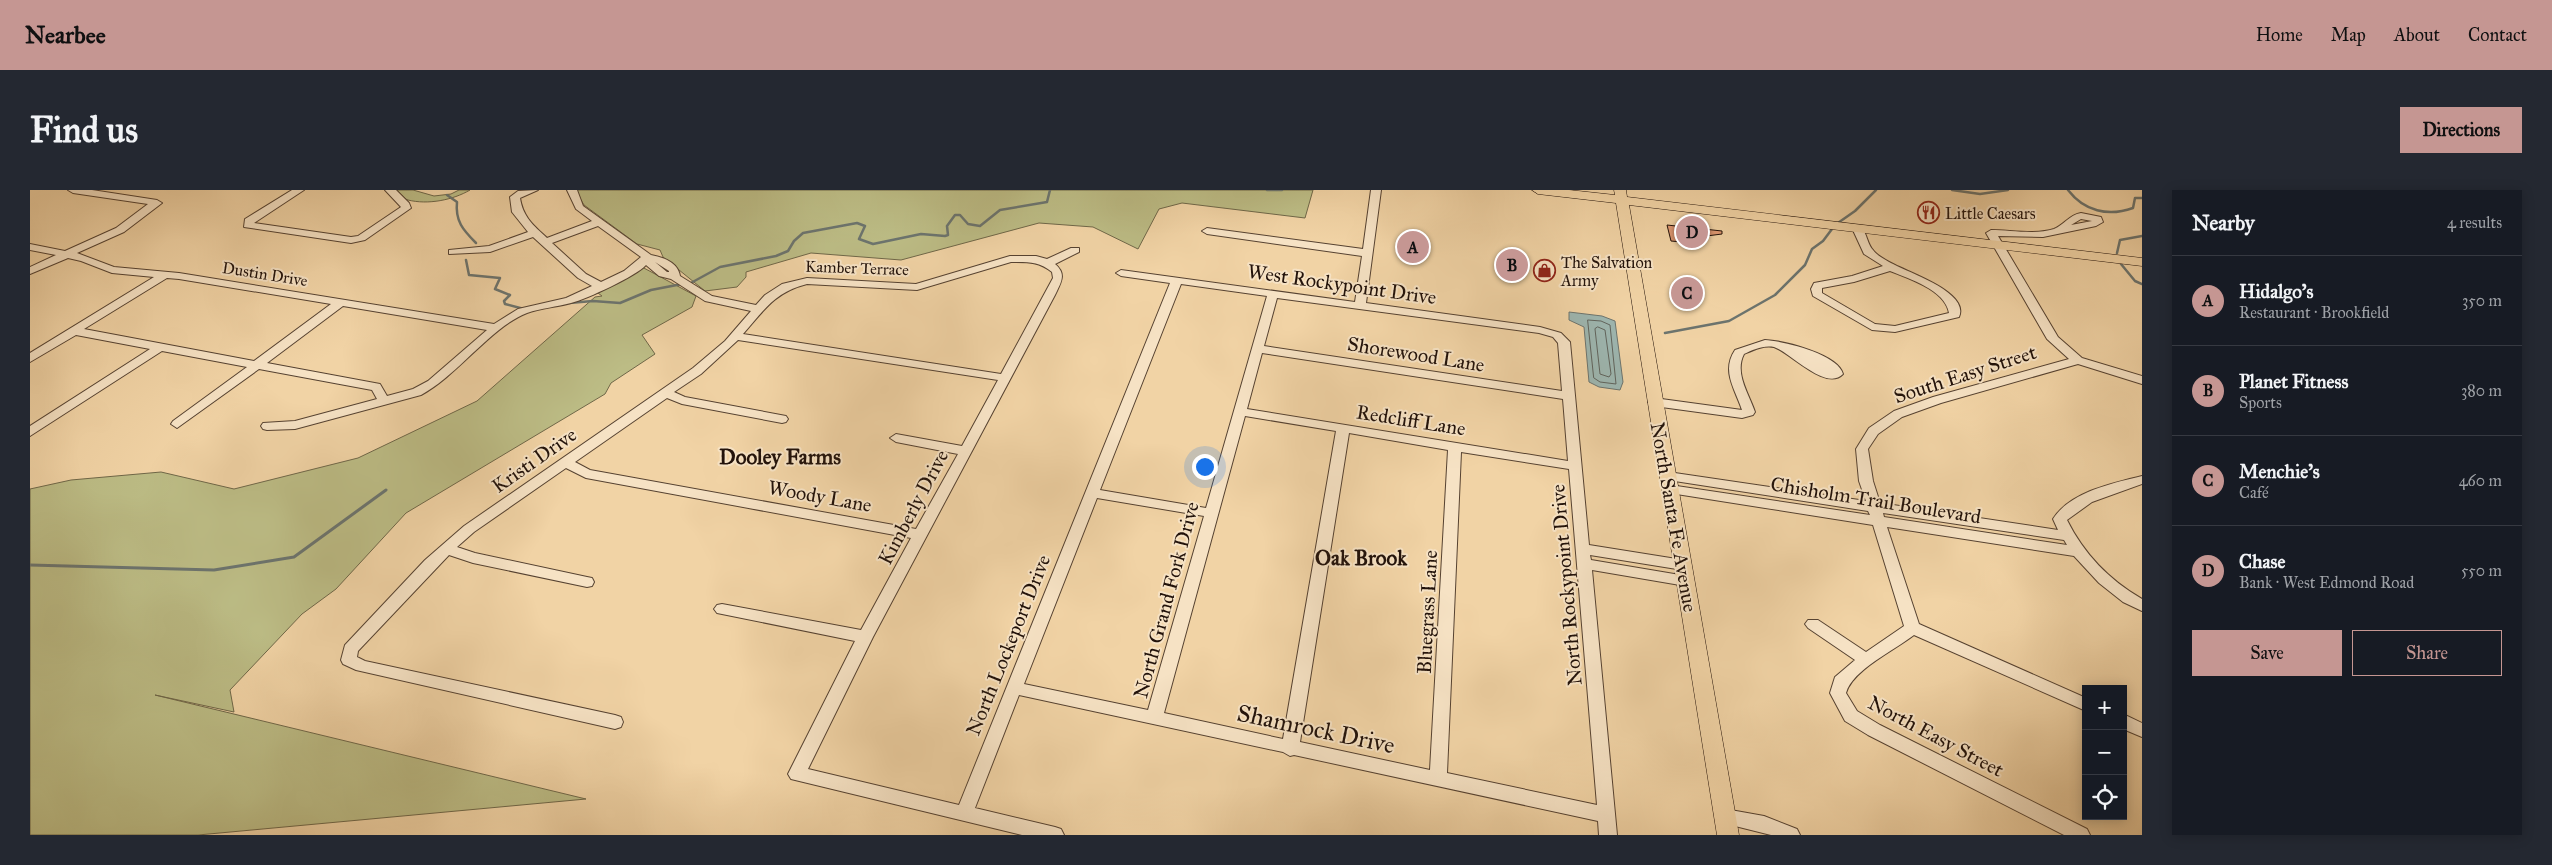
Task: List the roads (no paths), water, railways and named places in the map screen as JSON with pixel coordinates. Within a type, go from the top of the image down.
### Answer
[{"type":"main road","points":[[1538,190],[1620,195],[1857,228],[2142,262]]},
{"type":"main road","name":"North Santa Fe Avenue","points":[[1620,195],[1726,826]]},
{"type":"street","points":[[30,271],[120,230],[131,223],[142,211],[157,203],[73,190]]},
{"type":"street","points":[[298,190],[249,221],[248,225],[352,240],[361,238],[406,208],[406,205],[390,190]]},
{"type":"street","points":[[533,190],[517,195],[515,203],[525,224],[582,276],[599,285]]},
{"type":"street","points":[[572,190],[572,195],[579,207],[647,257],[650,265],[663,274],[675,277],[709,299],[759,308]]},
{"type":"street","points":[[1360,306],[1376,190]]},
{"type":"street","points":[[453,252],[490,248],[541,238],[597,221]]},
{"type":"street","points":[[1857,228],[1868,252],[1891,267],[1919,280],[1948,298],[1955,310],[1955,315],[1895,329],[1872,327],[1817,294],[1816,289],[1818,285],[1854,279],[1891,267]]},
{"type":"street","points":[[2061,229],[2043,234],[1991,233],[2053,339],[2078,360],[2142,380]]},
{"type":"street","points":[[1207,231],[1366,252]]},
{"type":"street","name":"Dustin Drive","points":[[30,247],[66,254],[112,270],[165,275],[496,328]]},
{"type":"street","points":[[1048,263],[1075,250]]},
{"type":"street","points":[[267,426],[294,425],[417,392],[432,384],[496,328],[522,311],[570,300],[628,273],[639,266],[647,257]]},
{"type":"street","name":"Kamber Terrace","points":[[759,308],[777,290],[807,281],[917,287],[1010,259],[1036,259],[1048,263]]},
{"type":"street","name":"Kimberly Drive","points":[[964,813],[797,774],[865,636],[1006,378],[1058,278],[1057,271],[1048,263]]},
{"type":"street","name":"West Rockypoint Drive","points":[[1121,273],[1540,330],[1556,335]]},
{"type":"street","points":[[30,358],[165,275]]},
{"type":"street","name":"North Lockeport Drive","points":[[964,813],[1177,280]]},
{"type":"street","name":"North Grand Fork Drive","points":[[1154,718],[1273,293]]},
{"type":"street","points":[[177,424],[340,303]]},
{"type":"street","name":"Kristi Drive","points":[[615,722],[362,666],[349,660],[350,649],[447,549],[469,529],[666,393],[710,360],[736,336],[759,308]]},
{"type":"street","points":[[74,331],[376,387],[384,401]]},
{"type":"street","name":"North Rockypoint Drive","points":[[1556,335],[1564,342],[1584,549],[1608,835]]},
{"type":"street","points":[[736,336],[1006,378]]},
{"type":"street","points":[[1653,398],[1742,414],[1749,412],[1748,406],[1741,395],[1733,364],[1735,357],[1739,352],[1764,343],[1785,346]]},
{"type":"street","points":[[30,432],[160,347]]},
{"type":"street","name":"Shorewood Lane","points":[[1258,349],[1569,396]]},
{"type":"street","name":"South Easy Street","points":[[1876,514],[1866,481],[1862,450],[1873,430],[1898,414],[1937,400],[2078,360]]},
{"type":"street","points":[[666,393],[682,400],[782,419]]},
{"type":"street","name":"Redcliff Lane","points":[[1241,412],[1342,430],[1575,466]]},
{"type":"street","points":[[1290,748],[1342,430]]},
{"type":"street","points":[[896,438],[966,450]]},
{"type":"street","name":"Bluegrass Lane","points":[[1438,779],[1455,447]]},
{"type":"street","name":"Woody Lane","points":[[566,462],[586,474],[921,535]]},
{"type":"street","points":[[2142,480],[2081,502],[2067,510],[2060,518],[2076,551],[2093,570],[2125,597],[2142,606]]},
{"type":"street","name":"Chisholm Trail Boulevard","points":[[1669,482],[1876,514],[2076,551]]},
{"type":"street","points":[[1092,493],[1210,514]]},
{"type":"street","points":[[1876,514],[1912,628],[2082,703]]},
{"type":"street","name":"Chisholm Trail Boulevard","points":[[1876,514],[2068,536]]},
{"type":"street","points":[[447,549],[473,558],[587,582]]},
{"type":"street","points":[[1584,549],[1685,573]]},
{"type":"street","points":[[1585,564],[1685,573]]},
{"type":"street","points":[[722,609],[865,636]]},
{"type":"street","points":[[1814,624],[1866,660]]},
{"type":"street","name":"North Easy Street","points":[[1912,628],[1841,680],[1838,693],[1851,716],[2081,835]]},
{"type":"street","name":"Shamrock Drive","points":[[1014,688],[1607,815]]},
{"type":"street","points":[[2127,723],[2142,730]]},
{"type":"street","points":[[964,813],[1025,832],[1055,835]]},
{"type":"street","points":[[1726,826],[1764,824],[1791,835]]},
{"type":"water","points":[[1569,312],[1602,316],[1615,321],[1623,382],[1620,390],[1599,387],[1589,382],[1584,327],[1569,320]]},
{"type":"waterway","points":[[689,284],[720,267],[776,256],[788,251],[794,241],[803,233],[857,223],[865,226],[859,239],[873,244],[921,234],[945,236],[948,235],[947,226],[955,215],[960,215],[968,224],[980,226],[1000,210],[1047,202],[1050,190]]},
{"type":"waterway","points":[[1267,190],[1282,190]]},
{"type":"waterway","points":[[1665,333],[1729,321],[1775,295],[1805,265],[1812,249],[1823,241],[1835,225],[1855,211],[1876,190]]},
{"type":"waterway","points":[[1952,190],[1980,194],[2008,190]]},
{"type":"waterway","points":[[2068,190],[2081,203],[2106,212],[2124,211],[2133,208],[2135,198],[2142,198]]},
{"type":"waterway","points":[[447,195],[457,202],[457,215],[461,225],[476,243]]},
{"type":"waterway","points":[[2117,253],[2120,240],[2142,236]]},
{"type":"waterway","points":[[466,260],[469,275],[500,278],[495,289],[510,295],[504,301],[505,304],[524,309]]},
{"type":"waterway","points":[[2121,264],[2135,281],[2142,284]]},
{"type":"waterway","points":[[569,303],[593,301],[620,303],[651,290],[682,284]]},
{"type":"waterway","points":[[30,565],[214,570],[294,557],[386,490]]},
{"type":"place","name":"Little Caesars","points":[[1929,213]]},
{"type":"place","name":"Chase","points":[[1692,232]]},
{"type":"place","name":"Hidalgo's","points":[[1413,247]]},
{"type":"place","name":"Planet Fitness","points":[[1512,265]]},
{"type":"place","name":"The Salvation Army","points":[[1545,271]]},
{"type":"place","name":"Menchie's","points":[[1687,293]]},
{"type":"district","name":"Dooley Farms","points":[[780,457]]},
{"type":"district","name":"Oak Brook","points":[[1361,558]]}]
